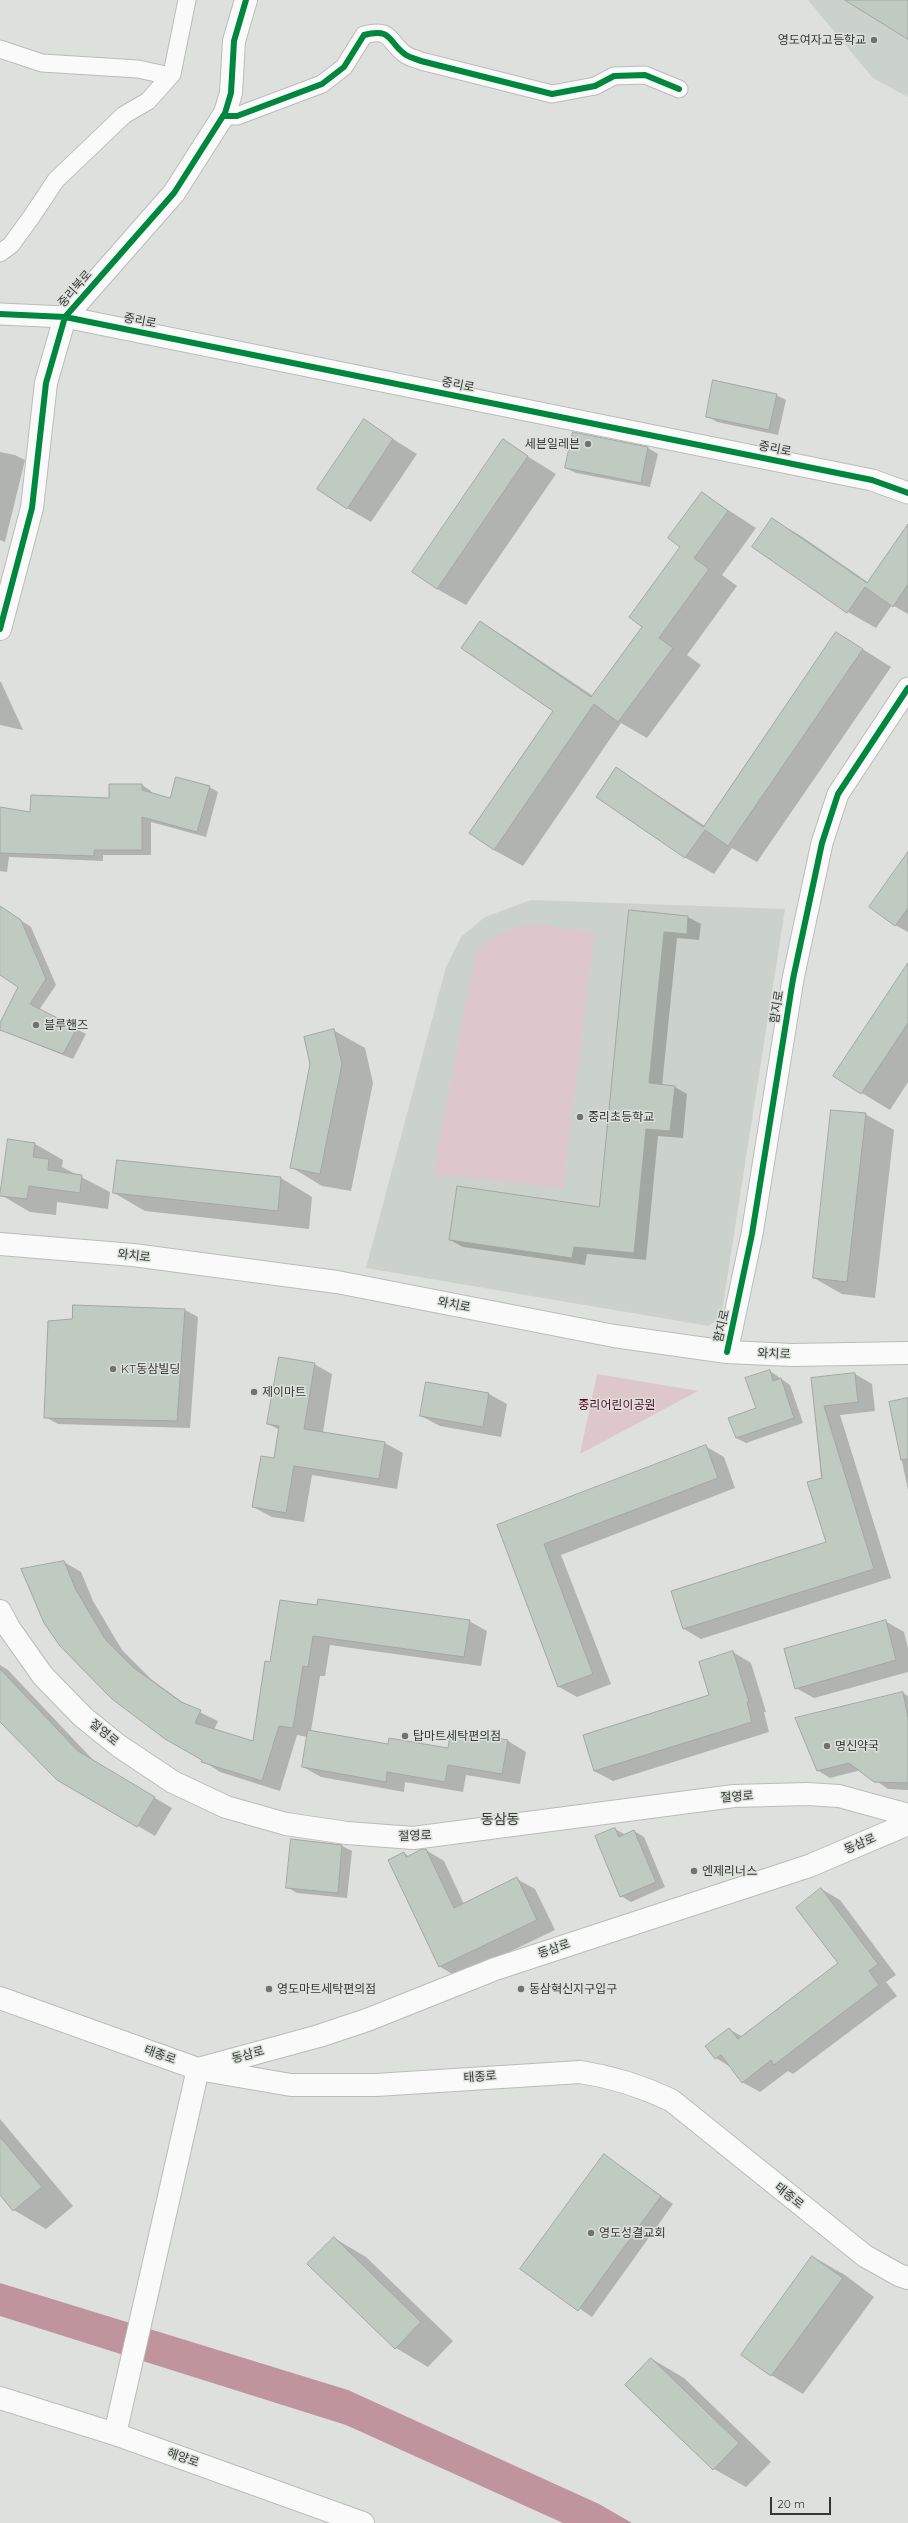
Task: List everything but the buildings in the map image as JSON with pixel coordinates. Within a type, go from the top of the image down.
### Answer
[{"type":"main road","name":"중리북로","points":[[0,629],[32,508],[46,383],[65,317],[174,193],[223,116],[231,93],[234,41],[246,0]]},
{"type":"main road","name":"와치로","points":[[0,1244],[133,1255],[337,1282],[614,1336],[727,1352],[792,1355],[908,1353]]},
{"type":"main road","name":"절영로","points":[[0,1611],[9,1628],[43,1676],[83,1717],[119,1746],[173,1782],[219,1804],[286,1824],[347,1833],[413,1838],[734,1796],[785,1795],[839,1796],[908,1815]]},
{"type":"main road","name":"동삼로","points":[[198,2069],[319,2036],[367,2020],[503,1966],[808,1866],[908,1824]]},
{"type":"main road","name":"태종로","points":[[0,1998],[198,2069],[291,2085],[376,2085],[580,2072],[610,2076],[638,2084],[671,2100],[690,2114],[865,2256],[899,2275],[908,2278]]},
{"type":"main road","points":[[115,2434],[198,2069]]},
{"type":"main road","name":"해양로","points":[[0,2398],[115,2434],[337,2512],[363,2523]]},
{"type":"street","points":[[0,253],[15,239],[62,174],[124,115],[148,101],[170,76],[178,51],[188,0]]},
{"type":"street","points":[[223,116],[237,116],[322,84],[344,67],[364,35],[377,32],[388,35],[406,55],[421,61],[552,94],[594,86],[614,76],[645,75],[680,89]]},
{"type":"street","points":[[0,49],[42,63],[138,69],[170,76]]},
{"type":"street","name":"중리로","points":[[0,314],[65,317],[872,480],[908,493]]},
{"type":"street","name":"함지로","points":[[727,1352],[752,1234],[793,979],[822,843],[838,794],[908,688]]},
{"type":"shaded area","name":"영도여자고등학교","points":[[808,0],[908,0],[908,97],[873,78]]},
{"type":"shaded area","name":"중리초등학교","points":[[531,900],[785,909],[721,1317],[709,1326],[366,1268],[446,967],[461,937],[485,917]]},
{"type":"shaded area","points":[[0,2283],[348,2390],[599,2504],[632,2523],[563,2523],[346,2425],[0,2316]]},
{"type":"green space","points":[[531,924],[595,932],[563,1188],[433,1174],[476,951],[501,933]]},
{"type":"green space","name":"중리어린이공원","points":[[597,1374],[698,1391],[580,1454]]},
{"type":"cycle path","points":[[0,629],[32,508],[46,383],[65,317],[174,193],[225,113],[231,93],[234,41],[246,0]]},
{"type":"cycle path","points":[[223,116],[237,116],[322,84],[344,67],[364,35],[373,33],[385,35],[406,55],[421,61],[552,94],[595,86],[614,76],[645,75],[679,89]]},
{"type":"cycle path","points":[[0,314],[65,317],[872,480],[908,493]]},
{"type":"cycle path","points":[[727,1352],[752,1234],[793,979],[822,843],[838,794],[908,688]]},
{"type":"place","name":"영도여자고등학교","points":[[874,40]]},
{"type":"place","name":"세븐일레븐","points":[[588,444]]},
{"type":"place","name":"블루핸즈","points":[[36,1025]]},
{"type":"place","name":"중리초등학교","points":[[580,1117]]},
{"type":"place","name":"KT동삼빌딩","points":[[113,1369]]},
{"type":"place","name":"제이마트","points":[[254,1392]]},
{"type":"place","name":"탑마트세탁편의점","points":[[405,1736]]},
{"type":"place","name":"명신약국","points":[[827,1746]]},
{"type":"place","name":"엔제리너스","points":[[694,1871]]},
{"type":"place","name":"영도마트세탁편의점","points":[[269,1989]]},
{"type":"place","name":"동삼혁신지구입구","points":[[521,1989]]},
{"type":"place","name":"영도성결교회","points":[[591,2233]]},
{"type":"district","name":"동삼동","points":[[500,1820]]}]
